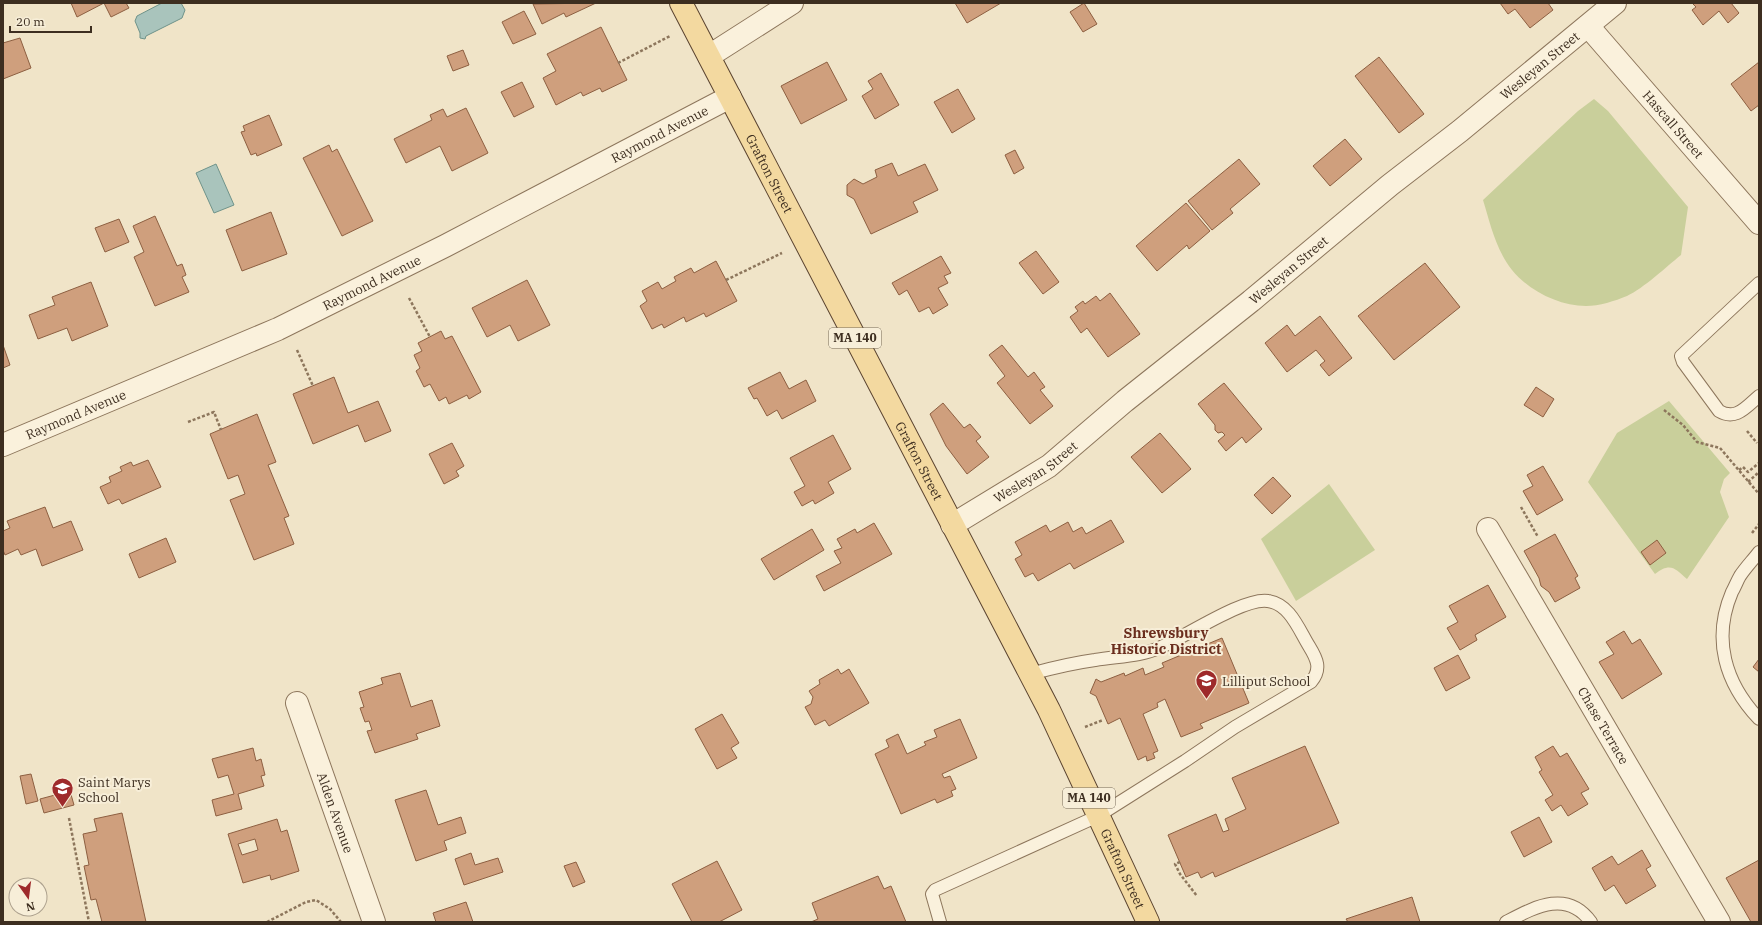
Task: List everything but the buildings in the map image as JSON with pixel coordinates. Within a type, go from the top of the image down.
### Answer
[{"type":"main road","name":"Grafton Street","points":[[681,3],[1030,674],[1148,922]]},
{"type":"street","points":[[709,56],[792,3]]},
{"type":"street","name":"Wesleyan Street","points":[[952,525],[1049,466],[1125,401],[1251,301],[1390,185],[1460,131],[1615,3]]},
{"type":"street","name":"Hascall Street","points":[[1588,26],[1759,223]]},
{"type":"street","name":"Raymond Avenue","points":[[3,445],[278,329],[446,246],[730,97]]},
{"type":"street","name":"Chase Terrace","points":[[1488,529],[1719,922]]},
{"type":"street","name":"Alden Avenue","points":[[297,703],[374,922]]},
{"type":"lane","points":[[1759,283],[1681,356],[1683,362],[1719,411],[1727,416],[1734,415],[1759,396]]},
{"type":"lane","points":[[1759,552],[1739,577],[1727,605],[1722,631],[1723,657],[1731,677],[1745,704],[1759,719]]},
{"type":"lane","points":[[940,922],[932,894],[935,890],[1098,816],[1185,762],[1234,727],[1311,682],[1316,676],[1318,668],[1317,658],[1287,611],[1280,604],[1268,600],[1255,602],[1237,608],[1160,648],[1134,656],[1068,664],[1030,674]]},
{"type":"lane","points":[[1506,922],[1535,907],[1561,903],[1584,911],[1591,922]]},
{"type":"path","points":[[618,63],[670,36]]},
{"type":"path","points":[[726,280],[782,253]]},
{"type":"path","points":[[409,298],[430,337]]},
{"type":"path","points":[[297,350],[313,386]]},
{"type":"path","points":[[1664,410],[1683,425],[1697,442],[1720,448],[1759,494]]},
{"type":"path","points":[[188,422],[214,412],[221,430]]},
{"type":"path","points":[[1739,470],[1743,467],[1748,472],[1759,463]]},
{"type":"path","points":[[1748,482],[1759,472]]},
{"type":"path","points":[[1521,507],[1538,537]]},
{"type":"path","points":[[1078,730],[1103,720]]},
{"type":"path","points":[[69,818],[89,922]]},
{"type":"path","points":[[1180,862],[1176,864],[1180,874],[1197,896]]},
{"type":"path","points":[[267,922],[306,902],[316,900],[330,908],[341,922]]},
{"type":"green space","points":[[1594,99],[1608,111],[1688,207],[1681,255],[1648,283],[1627,296],[1607,303],[1586,306],[1565,303],[1545,296],[1519,278],[1506,262],[1502,254],[1491,227],[1483,200],[1578,111]]},
{"type":"green space","points":[[1669,401],[1730,473],[1724,479],[1720,492],[1729,517],[1687,579],[1676,569],[1669,567],[1660,570],[1655,574],[1588,482],[1617,433]]},
{"type":"green space","points":[[1329,484],[1375,550],[1296,601],[1261,539]]},
{"type":"water","points":[[162,3],[181,3],[185,10],[182,18],[146,36],[145,39],[140,38],[140,33],[135,21],[137,16]]},
{"type":"water","points":[[216,164],[234,205],[214,213],[196,173]]},
{"type":"place","name":"Lilliput School","points":[[1207,700]]},
{"type":"place","name":"Saint Marys School","points":[[62,808]]},
{"type":"district","name":"Shrewsbury Historic District","points":[[1166,642]]}]
